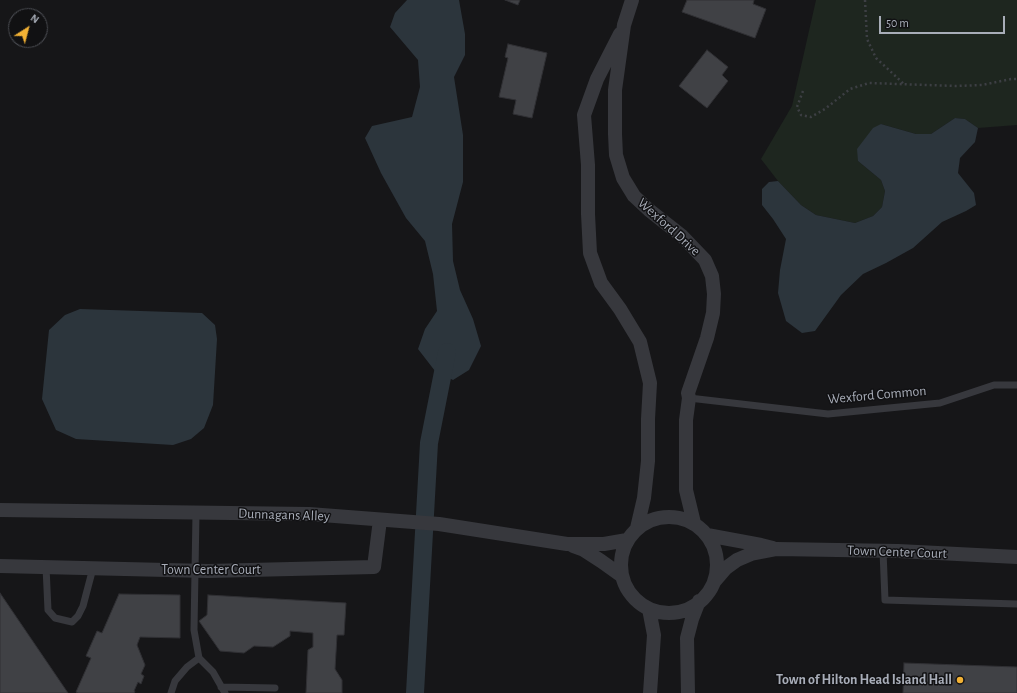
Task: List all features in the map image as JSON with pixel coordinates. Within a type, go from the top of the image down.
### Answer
[{"type":"street","name":"Wexford Drive","points":[[632,0],[624,25],[597,79],[584,115],[588,165],[590,253],[601,283],[620,309],[640,342],[650,383],[648,461],[644,498],[637,528]]},
{"type":"street","name":"Wexford Drive","points":[[624,25],[615,90],[616,155],[623,178],[634,196],[682,236],[705,260],[712,276],[714,294],[713,313],[707,338],[688,393],[689,398],[686,420],[686,490],[694,524]]},
{"type":"street","name":"Dunnagans Alley","points":[[0,510],[309,514],[439,524],[567,544]]},
{"type":"street","name":"Wexford Drive","points":[[665,516],[680,518],[694,524],[707,535],[715,549],[717,566],[714,582],[705,597],[692,607],[678,612],[663,613],[649,609],[635,600],[625,587],[620,571],[621,555],[626,540],[637,528],[650,520],[665,516]]},
{"type":"street","name":"Town Center Court","points":[[0,566],[195,571],[374,567],[380,520]]},
{"type":"street","points":[[707,535],[777,549]]},
{"type":"street","points":[[567,544],[604,544],[626,540]]},
{"type":"street","points":[[567,544],[584,550],[601,560],[622,576]]},
{"type":"street","name":"Town Center Court","points":[[777,549],[883,550],[1017,557]]},
{"type":"street","points":[[714,582],[726,568],[737,560],[751,554],[777,549]]},
{"type":"street","name":"Wexford Drive","points":[[688,693],[687,638],[699,601]]},
{"type":"street","points":[[649,609],[654,635],[650,693]]},
{"type":"lane","name":"Wexford Common","points":[[689,398],[828,414],[940,403],[994,385],[1017,385]]},
{"type":"lane","points":[[196,513],[194,630],[199,658],[213,672],[223,690],[275,688]]},
{"type":"lane","points":[[883,550],[885,600],[1017,604]]},
{"type":"lane","points":[[46,567],[48,610],[55,618],[72,622],[78,616],[83,606],[93,568]]},
{"type":"lane","points":[[171,693],[175,681],[187,667],[199,658]]},
{"type":"path","points":[[865,0],[867,39],[870,46],[876,58],[905,85]]},
{"type":"path","points":[[803,91],[797,107],[801,115],[811,117],[826,109],[850,89],[869,83],[956,86],[982,85],[1017,79]]},
{"type":"shaded area","points":[[407,0],[459,0],[465,34],[465,55],[454,77],[463,135],[463,182],[452,224],[453,261],[460,290],[473,319],[481,346],[469,370],[453,380],[435,371],[418,349],[425,329],[437,311],[433,274],[425,241],[406,218],[381,173],[365,138],[372,126],[412,117],[420,87],[418,60],[390,27],[395,13]]},
{"type":"shaded area","points":[[816,0],[1017,0],[1017,125],[978,128],[965,119],[955,118],[931,134],[916,134],[881,124],[858,161],[881,180],[885,191],[882,207],[873,216],[855,223],[816,215],[801,205],[778,181],[761,159],[792,106]]},
{"type":"shaded area","points":[[955,118],[965,119],[978,128],[975,142],[960,158],[958,173],[974,193],[976,205],[942,222],[913,248],[863,274],[841,295],[815,331],[802,333],[786,321],[778,293],[780,270],[786,239],[762,205],[762,189],[769,182],[778,181],[801,205],[816,215],[855,223],[873,216],[882,207],[885,191],[881,180],[858,161],[857,149],[873,128],[881,124],[916,134],[931,134]]},
{"type":"shaded area","points":[[80,309],[202,313],[215,325],[217,339],[213,405],[204,428],[191,439],[173,445],[76,439],[56,430],[42,399],[49,330],[65,315]]},
{"type":"building","points":[[505,0],[520,0],[518,5]]},
{"type":"building","points":[[687,0],[754,0],[753,4],[766,9],[755,38],[682,12]]},
{"type":"building","points":[[508,44],[547,53],[532,118],[513,114],[516,100],[499,97],[508,58],[505,57]]},
{"type":"building","points":[[707,50],[728,67],[722,75],[728,81],[707,108],[679,86]]},
{"type":"building","points":[[0,593],[68,693],[0,693]]},
{"type":"building","points":[[119,594],[180,595],[180,638],[140,637],[137,645],[145,665],[141,674],[144,676],[141,684],[138,682],[134,693],[78,693],[76,692],[91,658],[86,656],[97,631],[102,633]]},
{"type":"building","points":[[208,595],[346,603],[344,635],[337,635],[335,669],[342,680],[342,693],[306,693],[308,650],[313,647],[313,633],[290,631],[290,636],[273,647],[254,646],[244,653],[220,651],[199,621],[207,615]]},
{"type":"building","name":"Town of Hilton Head Island Hall","points":[[904,663],[1017,667],[1017,693],[903,693]]},
{"type":"waterway","points":[[415,693],[429,443],[447,352]]},
{"type":"place","name":"Town of Hilton Head Island Hall","points":[[960,680]]}]
